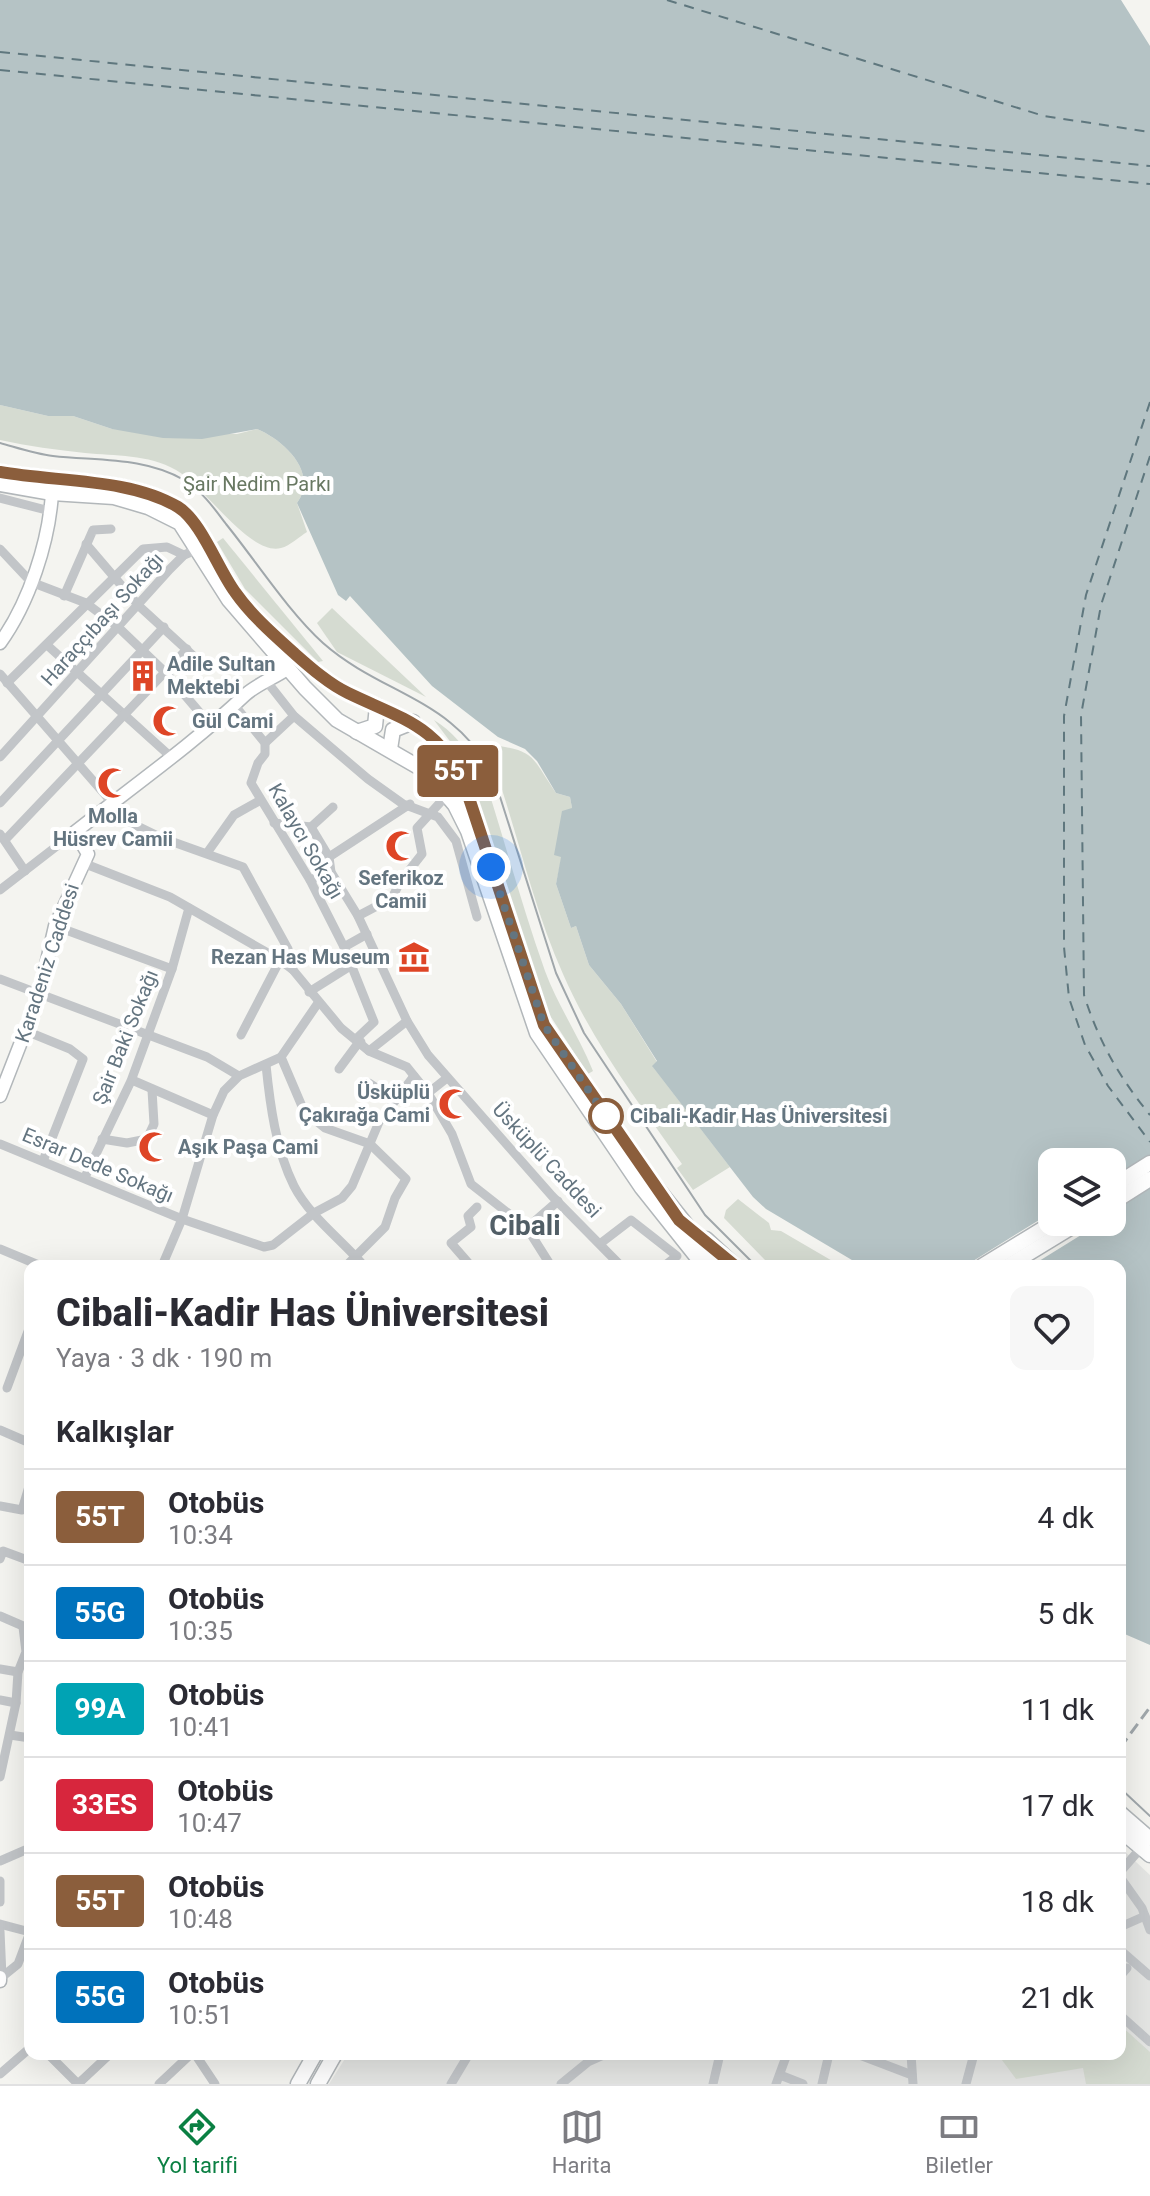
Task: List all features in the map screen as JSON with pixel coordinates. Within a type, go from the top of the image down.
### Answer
[{"type":"main road","points":[[0,472],[52,487],[114,497],[148,507],[180,523],[190,553],[320,704],[356,732],[427,772],[447,795],[473,843],[537,1033],[642,1188],[699,1260]]},
{"type":"main road","points":[[0,484],[125,487],[180,508],[193,521],[235,593],[259,620],[337,687],[413,722],[443,748],[460,775],[544,1025],[679,1220],[714,1260]]},
{"type":"main road","points":[[356,732],[375,726],[377,706]]},
{"type":"main road","points":[[390,749],[393,730],[402,723],[413,722]]},
{"type":"main road","points":[[1126,1178],[1150,1163]]},
{"type":"main road","points":[[1126,1194],[1150,1179]]},
{"type":"main road","points":[[679,1220],[728,1260]]},
{"type":"main road","points":[[992,1260],[1038,1232]]},
{"type":"main road","points":[[1018,1260],[1057,1236]]},
{"type":"main road","points":[[1126,1821],[1147,1847]]},
{"type":"main road","points":[[1126,1834],[1147,1847]]},
{"type":"main road","points":[[298,2084],[312,2060]]},
{"type":"main road","points":[[318,2084],[332,2060]]},
{"type":"street","points":[[2,634],[31,582],[50,511],[52,487]]},
{"type":"street","points":[[0,498],[50,511]]},
{"type":"street","points":[[64,596],[93,530],[111,529]]},
{"type":"street","points":[[86,544],[116,575],[139,606],[199,661]]},
{"type":"street","points":[[190,553],[148,546],[86,603],[47,645],[4,678],[57,741],[114,801],[129,822],[162,838],[243,867],[288,949],[293,970]]},
{"type":"street","points":[[0,549],[31,582],[86,603],[119,628],[166,673],[212,727]]},
{"type":"street","name":"Haraççıbaşı Sokağı","points":[[0,757],[190,553]]},
{"type":"street","points":[[0,803],[164,627]]},
{"type":"street","points":[[47,645],[170,756]]},
{"type":"street","points":[[25,871],[2,837],[80,764],[187,649]]},
{"type":"street","points":[[0,890],[170,756],[212,727],[246,694],[287,669]]},
{"type":"street","points":[[268,683],[294,716],[368,779],[403,804],[429,811],[456,841],[477,917]]},
{"type":"street","points":[[236,707],[265,748],[294,716]]},
{"type":"street","name":"Kalaycı Sokağı","points":[[265,748],[251,783],[259,801],[310,880],[352,965],[374,1022],[357,1038],[369,1051]]},
{"type":"street","points":[[358,916],[392,898],[400,882],[422,854],[417,828],[429,811],[447,795]]},
{"type":"street","points":[[207,853],[234,815],[259,801]]},
{"type":"street","points":[[329,857],[410,804]]},
{"type":"street","points":[[274,823],[311,827],[333,807]]},
{"type":"street","points":[[310,880],[331,872],[329,857],[311,827]]},
{"type":"street","name":"Karadeniz Caddesi","points":[[0,1096],[3,1081],[39,996],[55,926],[88,854],[75,832]]},
{"type":"street","points":[[83,863],[189,908],[280,960],[293,970],[318,1003],[369,1051],[407,1067],[428,1093],[452,1134],[471,1184],[527,1228],[547,1260]]},
{"type":"street","name":"Üsküplü Caddesi","points":[[331,872],[358,916],[407,1021],[447,1078],[616,1260]]},
{"type":"street","name":"Şair Baki Sokağı","points":[[85,1177],[132,1080],[172,969],[189,908]]},
{"type":"street","points":[[55,926],[172,969]]},
{"type":"street","points":[[344,947],[367,934]]},
{"type":"street","points":[[241,1035],[280,960]]},
{"type":"street","points":[[309,992],[352,965]]},
{"type":"street","points":[[0,979],[207,1057],[239,1076]]},
{"type":"street","points":[[166,1260],[182,1219],[213,1115],[224,1091],[239,1076],[281,1057],[318,1003]]},
{"type":"street","points":[[369,1051],[407,1021]]},
{"type":"street","points":[[26,1031],[70,1049],[83,1059],[43,1161]]},
{"type":"street","points":[[339,1069],[359,1042]]},
{"type":"street","points":[[281,1057],[304,1111],[325,1128],[370,1144],[406,1179],[395,1198],[385,1227],[353,1260]]},
{"type":"street","points":[[266,1065],[271,1115],[294,1186],[314,1213],[359,1260]]},
{"type":"street","points":[[314,1213],[342,1198],[352,1186],[379,1122],[414,1076]]},
{"type":"street","points":[[428,1093],[447,1078]]},
{"type":"street","points":[[132,1080],[213,1115]]},
{"type":"street","points":[[369,1083],[395,1100]]},
{"type":"street","points":[[102,1139],[127,1143],[147,1139],[154,1124],[152,1090]]},
{"type":"street","name":"Esrar Dede Sokağı","points":[[0,1144],[182,1219],[264,1247],[281,1242],[314,1213]]},
{"type":"street","points":[[527,1228],[558,1201]]},
{"type":"street","points":[[466,1260],[451,1243],[471,1227],[468,1216],[477,1207]]},
{"type":"street","points":[[601,1243],[631,1220],[677,1256],[672,1260]]},
{"type":"street","points":[[0,1249],[27,1260]]},
{"type":"street","points":[[7,1388],[24,1342]]},
{"type":"street","points":[[0,1430],[24,1440]]},
{"type":"street","points":[[0,1506],[22,1510],[24,1503]]},
{"type":"street","points":[[0,1559],[3,1551],[24,1559]]},
{"type":"street","points":[[0,1616],[24,1627]]},
{"type":"street","points":[[0,1777],[16,1703],[18,1672],[24,1657]]},
{"type":"street","points":[[0,1669],[18,1672]]},
{"type":"street","points":[[0,1700],[16,1703]]},
{"type":"street","points":[[10,1735],[24,1737]]},
{"type":"street","points":[[1126,1868],[1147,1847]]},
{"type":"street","points":[[0,1861],[24,1851]]},
{"type":"street","points":[[0,1861],[24,1859]]},
{"type":"street","points":[[0,1881],[0,1902]]},
{"type":"street","points":[[1126,1884],[1150,1930]]},
{"type":"street","points":[[1126,1924],[1145,1916]]},
{"type":"street","points":[[0,1924],[24,1930]]},
{"type":"street","points":[[0,1931],[1,1978]]},
{"type":"street","points":[[1,1978],[18,1964],[24,1948]]},
{"type":"street","points":[[1126,1955],[1150,1976]]},
{"type":"street","points":[[1126,2019],[1148,2035]]},
{"type":"street","points":[[0,2074],[24,2053]]},
{"type":"street","points":[[54,2060],[79,2084],[104,2060]]},
{"type":"street","points":[[159,2084],[186,2060]]},
{"type":"street","points":[[197,2060],[215,2084]]},
{"type":"street","points":[[451,2084],[465,2060]]},
{"type":"street","points":[[561,2084],[575,2079],[585,2060]]},
{"type":"street","points":[[713,2084],[719,2060]]},
{"type":"street","points":[[785,2060],[778,2079],[803,2084]]},
{"type":"street","points":[[822,2084],[828,2060]]},
{"type":"street","points":[[870,2060],[913,2080],[911,2060]]},
{"type":"street","points":[[966,2084],[972,2060]]},
{"type":"shaded area","points":[[0,0],[1121,0],[1150,46],[1150,1645],[1126,1635],[1126,1260],[852,1260],[766,1209],[753,1197],[652,1066],[657,1061],[621,1004],[589,965],[576,926],[571,928],[556,884],[561,857],[554,855],[562,811],[572,808],[570,797],[556,793],[537,761],[525,749],[498,737],[432,686],[350,596],[346,601],[338,595],[297,503],[303,492],[304,480],[301,469],[287,449],[257,429],[202,439],[163,438],[112,429],[73,416],[48,416],[0,405]]},
{"type":"shaded area","points":[[1126,1853],[1150,1875],[1150,2084],[329,2084],[344,2060],[1126,2060]]},
{"type":"green space","name":"Şair Nedim Parkı","points":[[0,405],[48,416],[73,416],[112,429],[237,434],[257,429],[287,449],[301,469],[303,492],[297,503],[307,532],[284,547],[268,548],[241,531],[187,478],[165,465],[131,457],[64,451],[0,440]]},
{"type":"green space","points":[[223,538],[323,661],[318,662],[245,589],[217,542]]},
{"type":"green space","points":[[332,608],[426,697],[337,652],[317,623]]},
{"type":"green space","points":[[434,720],[466,750],[488,789],[545,971],[593,1071],[588,1074],[549,1014],[470,777],[461,756]]},
{"type":"green space","points":[[486,744],[514,749],[530,756],[556,793],[570,797],[572,808],[556,884],[571,928],[576,926],[589,965],[621,1004],[657,1062],[653,1067],[730,1167],[693,1190],[677,1168],[682,1164],[602,1048],[563,974],[541,917]]},
{"type":"green space","points":[[738,1199],[769,1223],[771,1230],[781,1231],[831,1260],[765,1260],[724,1218],[726,1210]]},
{"type":"green space","points":[[1126,2030],[1150,2052],[1150,2084],[1086,2084],[1083,2068],[1016,2079],[1002,2060],[1126,2060]]},
{"type":"pier","points":[[1038,1221],[1038,1236],[1079,1236],[1041,1260],[975,1260]]},
{"type":"ferry route","points":[[667,0],[1044,116],[1150,132]]},
{"type":"ferry route","points":[[0,52],[1150,166]]},
{"type":"ferry route","points":[[0,70],[1150,184]]},
{"type":"ferry route","points":[[1150,402],[1086,595],[1064,716],[1064,947],[1069,998],[1085,1045],[1108,1086],[1150,1142]]},
{"type":"ferry route","points":[[1150,456],[1101,605],[1081,715],[1084,995],[1111,1058],[1150,1115]]},
{"type":"tram line","points":[[0,443],[46,455],[153,467],[184,480],[207,500],[285,601],[323,643],[346,661],[441,715],[461,732],[480,754],[495,781],[556,973],[584,1033],[705,1215],[750,1260]]},
{"type":"tram line","points":[[1126,1794],[1150,1816]]},
{"type":"railway","points":[[1126,1740],[1150,1707]]},
{"type":"bus line","name":"55T","points":[[0,472],[52,481],[112,484],[148,494],[180,508],[193,521],[240,598],[293,652],[337,687],[413,722],[436,740],[450,756],[466,789],[544,1025],[679,1220],[729,1260]]},
{"type":"place","name":"Adile Sultan Mektebi","points":[[143,676]]},
{"type":"place","name":"Gül Cami","points":[[168,721]]},
{"type":"place","name":"Molla Hüsrev Camii","points":[[113,783]]},
{"type":"place","name":"Seferikoz Camii","points":[[401,846]]},
{"type":"place","name":"Rezan Has Museum","points":[[414,957]]},
{"type":"place","name":"Üsküplü Çakırağa Cami","points":[[454,1104]]},
{"type":"place","name":"Cibali-Kadir Has Üniversitesi","points":[[606,1116]]},
{"type":"place","name":"Aşık Paşa Cami","points":[[154,1147]]},
{"type":"district","name":"Cibali","points":[[525,1225]]},
{"type":"route","points":[[491,867],[544,1025],[606,1116]]}]
